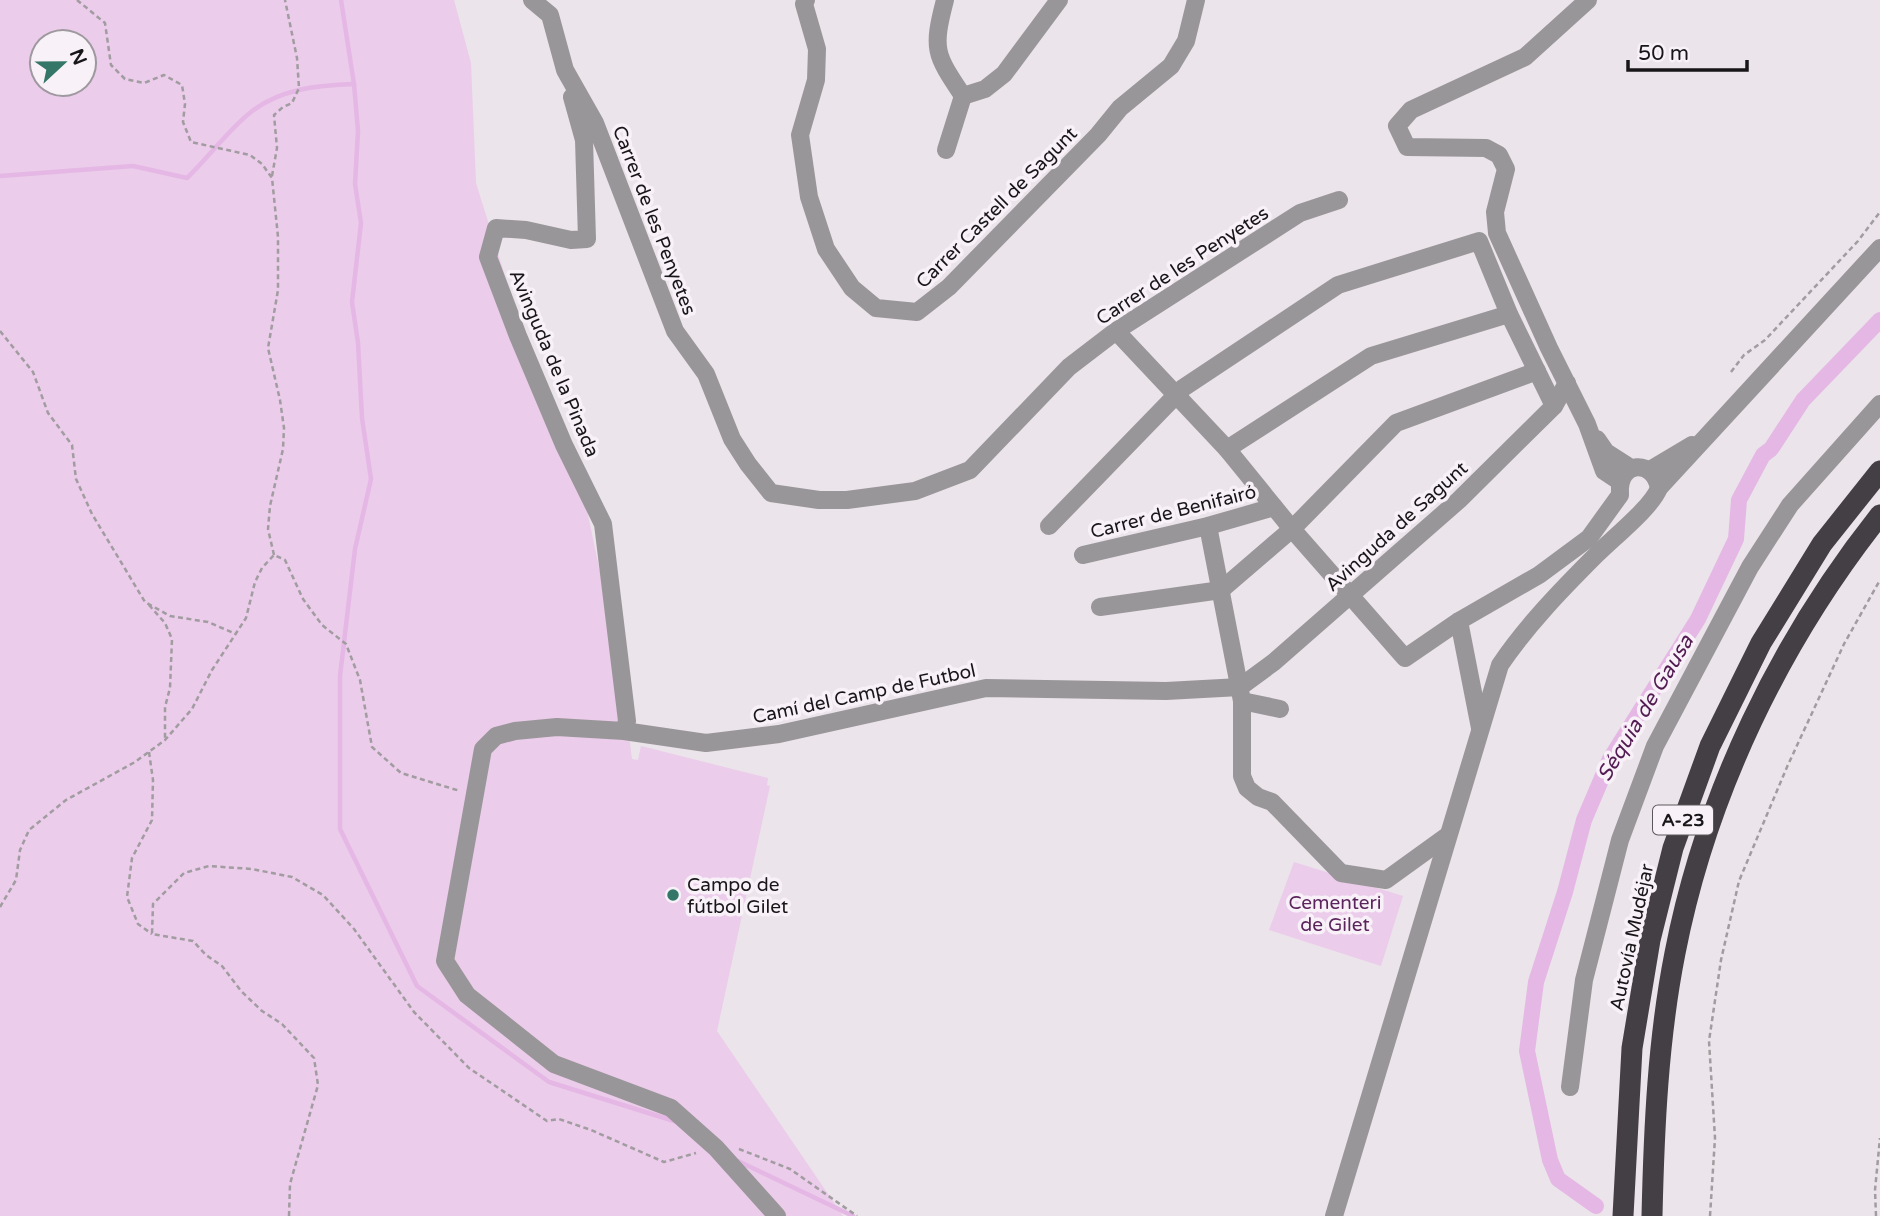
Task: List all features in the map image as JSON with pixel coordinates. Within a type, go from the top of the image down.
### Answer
[{"type":"highway","name":"Autovía Mudéjar","points":[[1623,1216],[1632,1048],[1650,940],[1673,848],[1710,746],[1761,643],[1822,544],[1880,471]]},
{"type":"highway","name":"A-23","points":[[1652,1216],[1660,1047],[1675,951],[1700,854],[1739,749],[1786,654],[1847,557],[1880,515]]},
{"type":"street","name":"Carrer de les Penyetes","points":[[532,0],[550,15],[565,70],[595,123],[675,331],[706,374],[732,439],[771,493],[819,500],[847,500],[915,491],[970,470],[1069,367],[1116,331],[1300,213],[1339,200]]},
{"type":"street","points":[[945,0],[936,36],[941,63],[963,96]]},
{"type":"street","points":[[963,96],[985,89],[1004,74],[1059,0]]},
{"type":"street","name":"Carrer Castell de Sagunt","points":[[803,1],[817,49],[816,80],[800,135],[809,197],[826,249],[852,288],[876,308],[917,312],[948,288],[1098,135],[1120,108],[1171,66],[1186,41],[1196,0]]},
{"type":"street","points":[[1588,0],[1525,57],[1411,110],[1397,126],[1406,146],[1486,148],[1499,155],[1506,169],[1495,212],[1497,233],[1549,348],[1587,424],[1606,452],[1631,506],[1645,507]]},
{"type":"street","name":"Avinguda de la Pinada","points":[[565,70],[584,140],[587,239],[571,240],[526,230],[496,228],[488,257],[518,337],[564,445],[603,524],[626,721],[624,731]]},
{"type":"street","points":[[946,150],[963,96]]},
{"type":"street","points":[[1049,526],[1183,388],[1338,285],[1479,241],[1509,314],[1555,406]]},
{"type":"street","points":[[1334,1216],[1500,666],[1518,638],[1594,557],[1655,500],[1659,488],[1880,248]]},
{"type":"street","points":[[1227,449],[1371,356],[1509,314]]},
{"type":"street","points":[[1116,331],[1227,449],[1292,530],[1405,658],[1459,621],[1539,575],[1589,538],[1623,486],[1640,467],[1650,470],[1657,478],[1659,488]]},
{"type":"street","points":[[1100,607],[1221,590],[1292,530],[1396,423],[1537,371]]},
{"type":"street","name":"Avinguda de Sagunt","points":[[1241,694],[1460,500],[1555,406],[1567,383]]},
{"type":"street","points":[[1570,1087],[1584,979],[1620,840],[1655,746],[1750,567],[1790,505],[1880,404]]},
{"type":"street","points":[[1650,470],[1710,434]]},
{"type":"street","points":[[1594,557],[1611,525],[1623,486]]},
{"type":"street","name":"Carrer de Benifairó","points":[[1083,555],[1208,526],[1274,507]]},
{"type":"street","points":[[1208,526],[1241,694],[1242,776],[1247,788],[1258,797],[1272,802],[1341,873],[1385,880],[1447,836]]},
{"type":"street","points":[[1459,621],[1481,729]]},
{"type":"street","name":"Camí del Camp de Futbol","points":[[777,1216],[716,1148],[671,1108],[554,1064],[467,995],[445,961],[483,749],[496,736],[515,731],[557,727],[624,731],[706,743],[779,734],[986,688],[1241,694],[1280,709]]},
{"type":"path","points":[[77,0],[105,23],[111,65],[125,79],[144,83],[164,75],[181,85],[185,104],[183,122],[191,142],[250,155],[262,164],[272,178]]},
{"type":"path","points":[[274,555],[268,528],[270,506],[283,450],[284,428],[268,348],[278,290],[278,237],[272,178],[277,148],[274,115],[292,103],[299,88],[297,58],[285,0]]},
{"type":"path","points":[[1731,372],[1744,355],[1765,340],[1858,241],[1880,212]]},
{"type":"path","points":[[0,331],[33,372],[48,413],[72,445],[76,480],[92,514],[145,602],[165,623],[172,639],[170,688],[165,707],[165,740]]},
{"type":"path","points":[[0,907],[16,880],[20,850],[29,830],[66,800],[165,740],[192,709],[212,670],[246,618],[255,582],[262,568],[274,555]]},
{"type":"path","points":[[274,555],[285,560],[303,599],[322,625],[346,644],[360,680],[372,747],[401,773],[473,795]]},
{"type":"path","points":[[1710,1216],[1715,1138],[1709,1041],[1721,960],[1739,881],[1787,767],[1844,644],[1880,580]]},
{"type":"path","points":[[145,602],[170,616],[208,622],[236,634]]},
{"type":"path","points":[[149,751],[153,780],[152,820],[139,840],[132,858],[127,897],[138,924],[152,934],[193,941],[205,955],[222,966],[241,991],[262,1011],[282,1024],[314,1058],[318,1085],[290,1184],[289,1216]]},
{"type":"path","points":[[152,934],[153,904],[184,873],[209,866],[252,869],[292,877],[323,895],[354,929],[414,1012],[469,1068],[547,1121],[559,1119],[592,1130],[664,1162],[729,1145],[790,1169],[858,1216]]},
{"type":"path","points":[[1876,1216],[1875,1190],[1880,1138]]},
{"type":"green space","points":[[0,0],[454,0],[471,63],[476,183],[540,388],[580,477],[621,672],[632,759],[638,760],[641,746],[768,778],[767,785],[770,786],[717,1031],[843,1216],[0,1216]]},
{"type":"green space","name":"Cementeri de Gilet","points":[[1294,862],[1403,896],[1381,966],[1269,930]]},
{"type":"waterway","points":[[341,0],[358,131],[355,184],[361,223],[352,302],[358,343],[362,418],[371,479],[355,549],[340,676],[340,829],[417,986],[549,1082],[674,1121]]},
{"type":"waterway","points":[[0,176],[133,166],[187,178],[235,127],[262,104],[300,90],[354,84]]},
{"type":"waterway","name":"Séquia de Gausa","points":[[1596,1206],[1558,1179],[1550,1160],[1527,1051],[1536,982],[1565,892],[1584,820],[1610,759],[1698,619],[1736,539],[1739,500],[1763,455],[1771,449],[1803,400],[1880,320]]},
{"type":"waterway","points":[[738,1161],[853,1216]]},
{"type":"place","name":"Campo de fútbol Gilet","points":[[673,895]]}]
